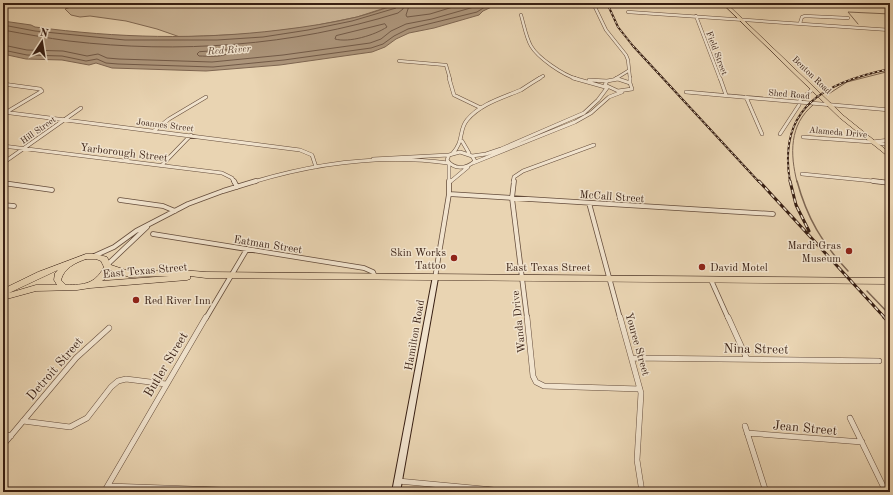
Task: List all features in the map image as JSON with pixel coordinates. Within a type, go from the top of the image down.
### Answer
[{"type":"main road","name":"Benton Road","points":[[724,3],[813,89],[872,142],[890,156]]},
{"type":"main road","name":"East Texas Street","points":[[3,292],[41,274],[71,262],[92,256],[103,258],[108,265],[129,274],[180,273],[231,276],[890,282]]},
{"type":"main road","name":"East Texas Street","points":[[63,287],[57,281],[57,276],[60,271],[71,262]]},
{"type":"main road","name":"East Texas Street","points":[[87,286],[104,275],[108,265]]},
{"type":"main road","name":"East Texas Street","points":[[3,297],[36,288],[74,288],[206,275]]},
{"type":"street","points":[[368,160],[425,160],[448,163],[457,167],[472,164],[575,122],[591,113],[608,97],[632,89],[626,55],[606,30],[593,3]]},
{"type":"street","points":[[846,3],[890,6]]},
{"type":"street","points":[[628,12],[890,30]]},
{"type":"street","points":[[521,15],[530,43],[536,53],[562,74],[574,79],[622,92]]},
{"type":"street","name":"Field Street","points":[[696,16],[726,95]]},
{"type":"street","points":[[800,23],[802,17],[805,16],[848,18]]},
{"type":"street","points":[[399,61],[446,65],[454,95],[481,108]]},
{"type":"street","points":[[574,79],[607,81],[622,76],[628,71]]},
{"type":"street","points":[[451,154],[459,147],[462,141],[465,122],[481,108],[524,88],[532,81],[543,76]]},
{"type":"street","points":[[614,79],[630,83]]},
{"type":"street","points":[[92,256],[114,248],[133,233],[204,198],[284,173],[316,166],[384,157],[451,154],[460,152],[472,155],[486,154],[501,149],[584,113],[598,100],[606,87],[604,84],[607,81]]},
{"type":"street","points":[[3,84],[40,89],[42,91],[4,113]]},
{"type":"street","points":[[780,134],[799,105],[799,102],[813,89]]},
{"type":"street","name":"Shed Road","points":[[686,92],[890,110]]},
{"type":"street","points":[[155,130],[169,119],[206,97]]},
{"type":"street","points":[[746,97],[762,134]]},
{"type":"street","name":"Hill Street","points":[[3,163],[81,108]]},
{"type":"street","name":"Joannes Street","points":[[4,113],[155,130],[305,151],[314,157],[316,166]]},
{"type":"street","points":[[161,166],[192,135]]},
{"type":"street","name":"Alameda Drive","points":[[803,136],[872,142],[890,146]]},
{"type":"street","name":"Alameda Drive","points":[[872,142],[877,140],[890,140]]},
{"type":"street","points":[[450,182],[475,161],[472,155],[466,150],[462,141]]},
{"type":"street","name":"Wanda Drive","points":[[594,145],[519,173],[514,179],[512,198],[523,278],[533,376],[536,382],[544,386],[640,389]]},
{"type":"street","name":"Yarborough Street","points":[[3,146],[226,175],[232,178],[238,187]]},
{"type":"street","name":"Hamilton Road","points":[[396,492],[449,194],[450,182],[447,170],[447,160],[451,154]]},
{"type":"street","points":[[802,174],[890,183]]},
{"type":"street","points":[[3,183],[52,190]]},
{"type":"street","name":"McCall Street","points":[[449,194],[589,204],[773,214]]},
{"type":"street","points":[[120,200],[163,206],[175,211]]},
{"type":"street","points":[[3,204],[14,206]]},
{"type":"street","name":"Youree Street","points":[[589,204],[640,389],[642,404],[637,460],[642,492]]},
{"type":"street","points":[[108,265],[147,227]]},
{"type":"street","name":"Eatman Street","points":[[153,234],[364,268],[373,272],[375,277]]},
{"type":"street","name":"Butler Street","points":[[104,492],[166,384],[247,249]]},
{"type":"street","points":[[711,280],[747,359]]},
{"type":"street","name":"Detroit Street","points":[[3,445],[76,358],[109,328]]},
{"type":"street","name":"Nina Street","points":[[632,358],[879,361]]},
{"type":"street","points":[[23,421],[70,426],[86,418],[110,387],[118,381],[126,379],[166,384]]},
{"type":"street","points":[[850,418],[886,492]]},
{"type":"street","points":[[745,426],[766,492]]},
{"type":"street","name":"Jean Street","points":[[747,433],[862,442]]},
{"type":"street","points":[[3,434],[11,436]]},
{"type":"street","points":[[398,481],[515,492]]},
{"type":"street","points":[[108,486],[276,492]]},
{"type":"shaded area","points":[[82,3],[400,3],[357,17],[308,27],[251,34],[180,37],[126,21],[71,15],[65,9]]},
{"type":"water","name":"Red River","points":[[400,3],[500,3],[483,11],[479,15],[434,28],[409,33],[396,39],[385,47],[372,52],[280,65],[206,71],[112,68],[96,63],[89,65],[62,60],[26,59],[3,54],[3,21],[31,25],[35,27],[96,34],[158,36],[219,35],[280,30],[328,23],[363,15]]},
{"type":"waterway","points":[[858,24],[848,12],[890,14]]},
{"type":"waterway","points":[[827,95],[847,82],[890,71]]},
{"type":"waterway","points":[[797,182],[793,161],[793,140],[799,122],[813,105]]},
{"type":"waterway","points":[[797,181],[806,207],[816,229],[830,250],[848,271]]},
{"type":"waterway","points":[[867,291],[890,315]]},
{"type":"railway","points":[[607,3],[618,27],[633,46],[759,182]]},
{"type":"railway","points":[[790,182],[788,156],[791,135],[799,117],[811,102],[826,91],[845,82],[890,69]]},
{"type":"railway","points":[[759,181],[885,318]]},
{"type":"railway","points":[[790,181],[796,205],[809,231]]},
{"type":"railway","points":[[885,318],[890,323]]},
{"type":"place","name":"Mardi Gras Museum","points":[[849,251]]},
{"type":"place","name":"Skin Works Tattoo","points":[[454,258]]},
{"type":"place","name":"David Motel","points":[[702,267]]},
{"type":"place","name":"Red River Inn","points":[[136,300]]}]
